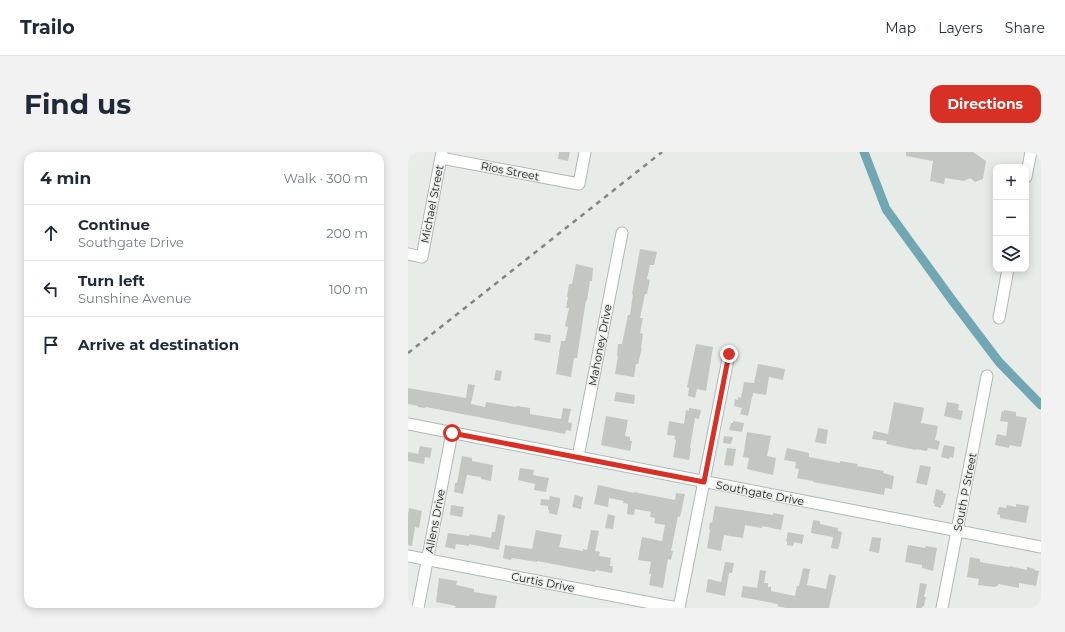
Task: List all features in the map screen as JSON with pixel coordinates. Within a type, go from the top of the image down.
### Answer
[{"type":"street","name":"Rios Street","points":[[441,155],[579,184],[585,152]]},
{"type":"street","points":[[1029,164],[1031,152]]},
{"type":"street","name":"Michael Street","points":[[408,254],[422,257],[441,155]]},
{"type":"street","name":"Mahoney Drive","points":[[578,457],[622,233]]},
{"type":"street","points":[[999,318],[1007,272]]},
{"type":"street","points":[[678,608],[729,354]]},
{"type":"street","name":"South P Street","points":[[942,608],[987,376]]},
{"type":"street","name":"Southgate Drive","points":[[408,424],[1041,547]]},
{"type":"street","name":"Allens Drive","points":[[418,608],[452,433]]},
{"type":"street","name":"Curtis Drive","points":[[408,556],[678,608]]},
{"type":"building","points":[[559,152],[570,152],[568,161],[558,159]]},
{"type":"building","points":[[906,152],[973,152],[986,161],[983,179],[975,182],[970,178],[964,181],[945,178],[944,184],[930,181],[933,161],[906,156]]},
{"type":"building","points":[[640,249],[657,252],[654,265],[650,265],[647,279],[650,280],[647,294],[645,294],[640,318],[643,318],[640,333],[643,334],[642,348],[638,364],[636,364],[634,377],[615,374],[618,344],[622,344],[628,315],[630,315]]},
{"type":"building","points":[[576,264],[593,268],[592,281],[590,281],[587,301],[586,300],[577,358],[574,358],[571,377],[556,374],[561,341],[565,341],[568,327],[565,326],[569,308],[566,308],[567,297],[569,284],[572,284]]},
{"type":"building","points":[[535,333],[551,335],[550,343],[534,340]]},
{"type":"building","points":[[696,344],[713,347],[706,391],[697,389],[695,398],[688,396],[689,388],[687,387]]},
{"type":"building","points":[[758,364],[785,369],[783,380],[769,377],[766,395],[753,393],[748,416],[740,414],[742,408],[734,406],[735,399],[738,400],[738,397],[741,398],[744,382],[754,383]]},
{"type":"building","points":[[496,370],[502,371],[500,381],[494,380]]},
{"type":"building","points":[[468,384],[475,385],[471,404],[485,407],[486,402],[530,408],[530,414],[561,419],[563,408],[571,409],[568,422],[572,423],[571,431],[566,430],[565,434],[408,404],[408,388],[466,398]]},
{"type":"building","points":[[616,392],[635,395],[634,404],[614,401]]},
{"type":"building","points":[[894,402],[924,408],[921,423],[938,426],[935,440],[940,441],[938,450],[928,448],[927,451],[916,450],[886,444],[887,441],[872,439],[874,431],[888,434]]},
{"type":"building","points":[[947,402],[959,404],[958,410],[963,411],[961,420],[944,416]]},
{"type":"building","points":[[689,408],[701,410],[699,419],[695,418],[689,460],[673,457],[676,440],[674,439],[675,436],[667,435],[669,421],[684,424],[686,410],[689,411]]},
{"type":"building","points":[[1004,410],[1016,412],[1016,416],[1027,418],[1021,447],[1010,445],[1009,448],[995,445],[997,434],[1006,436],[1008,422],[1000,421],[1002,411],[1004,412]]},
{"type":"building","points":[[606,416],[628,420],[625,436],[630,437],[630,441],[632,441],[630,451],[601,445]]},
{"type":"building","points":[[733,421],[744,423],[742,432],[729,430]]},
{"type":"building","points":[[818,428],[828,430],[826,444],[815,442]]},
{"type":"building","points":[[747,432],[771,436],[767,456],[776,458],[773,475],[747,469],[749,458],[743,457]]},
{"type":"building","points":[[724,436],[733,437],[731,444],[723,443]]},
{"type":"building","points":[[944,445],[955,447],[953,458],[950,457],[949,459],[941,457]]},
{"type":"building","points":[[420,446],[432,448],[430,458],[425,457],[424,464],[408,461],[408,452],[418,454]]},
{"type":"building","points":[[727,448],[736,449],[733,466],[724,465]]},
{"type":"building","points":[[787,448],[809,453],[809,457],[840,463],[840,461],[858,464],[857,466],[884,471],[883,473],[894,476],[892,489],[885,488],[884,495],[797,478],[799,469],[795,468],[796,462],[784,460]]},
{"type":"building","points":[[462,456],[472,458],[472,461],[493,465],[491,481],[481,479],[481,477],[467,475],[463,494],[454,492]]},
{"type":"building","points":[[920,465],[931,467],[927,485],[916,483]]},
{"type":"building","points":[[520,468],[534,470],[533,475],[549,478],[546,492],[534,490],[535,484],[518,480]]},
{"type":"building","points":[[598,485],[675,500],[676,493],[685,494],[680,517],[678,516],[671,551],[673,551],[671,560],[668,559],[663,588],[649,585],[651,562],[638,560],[642,537],[662,541],[665,525],[654,523],[655,518],[650,517],[651,512],[635,509],[634,515],[627,514],[628,504],[623,503],[624,501],[609,498],[608,507],[594,504]]},
{"type":"building","points":[[936,489],[943,491],[943,493],[946,494],[941,508],[934,506],[935,504],[933,503]]},
{"type":"building","points":[[575,495],[583,497],[581,509],[572,507]]},
{"type":"building","points":[[550,496],[560,498],[557,515],[549,513],[548,506],[540,505],[541,499],[549,500]]},
{"type":"building","points":[[1016,504],[1029,506],[1026,523],[1000,518],[1000,515],[997,514],[999,507],[1006,508],[1007,505],[1016,507]]},
{"type":"building","points":[[451,505],[464,507],[462,517],[450,515]]},
{"type":"building","points":[[715,506],[773,515],[773,513],[784,515],[781,530],[762,526],[762,528],[745,525],[743,538],[724,535],[721,551],[707,548],[710,522],[712,523]]},
{"type":"building","points":[[409,508],[422,511],[419,528],[415,527],[412,546],[408,545]]},
{"type":"building","points":[[498,514],[505,516],[499,550],[469,544],[469,546],[456,544],[455,549],[445,547],[448,533],[469,536],[470,534],[491,538],[492,532],[495,532]]},
{"type":"building","points":[[608,514],[615,516],[613,529],[605,528]]},
{"type":"building","points":[[813,520],[820,521],[820,524],[838,528],[838,531],[842,532],[838,549],[831,548],[833,537],[811,533]]},
{"type":"building","points":[[536,530],[562,535],[559,547],[583,551],[583,549],[587,550],[591,530],[599,531],[595,551],[600,552],[599,556],[611,558],[610,566],[613,566],[612,573],[596,570],[595,572],[537,561],[512,558],[511,560],[503,558],[505,545],[532,549]]},
{"type":"building","points":[[788,532],[804,535],[802,544],[794,542],[793,546],[787,545],[786,541]]},
{"type":"building","points":[[872,537],[881,538],[879,553],[869,551]]},
{"type":"building","points":[[908,545],[925,548],[926,546],[937,548],[933,571],[922,568],[922,565],[905,562]]},
{"type":"building","points":[[970,557],[980,559],[980,562],[1027,570],[1027,567],[1035,569],[1034,570],[1039,571],[1036,586],[1019,583],[1019,588],[998,584],[998,586],[995,587],[978,585],[979,579],[967,577]]},
{"type":"building","points":[[725,562],[734,563],[732,573],[729,573],[725,596],[706,592],[708,579],[721,582]]},
{"type":"building","points":[[803,568],[810,569],[807,585],[826,589],[829,574],[836,576],[829,608],[786,608],[777,606],[778,604],[741,597],[743,586],[757,588],[760,570],[766,571],[764,583],[768,583],[768,587],[771,587],[771,591],[795,596]]},
{"type":"building","points":[[439,578],[457,581],[456,585],[474,589],[474,592],[497,596],[495,608],[455,608],[456,606],[436,602]]},
{"type":"building","points":[[920,583],[927,584],[924,597],[926,597],[924,606],[922,608],[916,608]]},
{"type":"waterway","points":[[864,152],[886,209],[999,362],[1041,405]]},
{"type":"railway","points":[[408,353],[662,152]]},
{"type":"route","points":[[452,433],[704,482],[729,354]]}]
